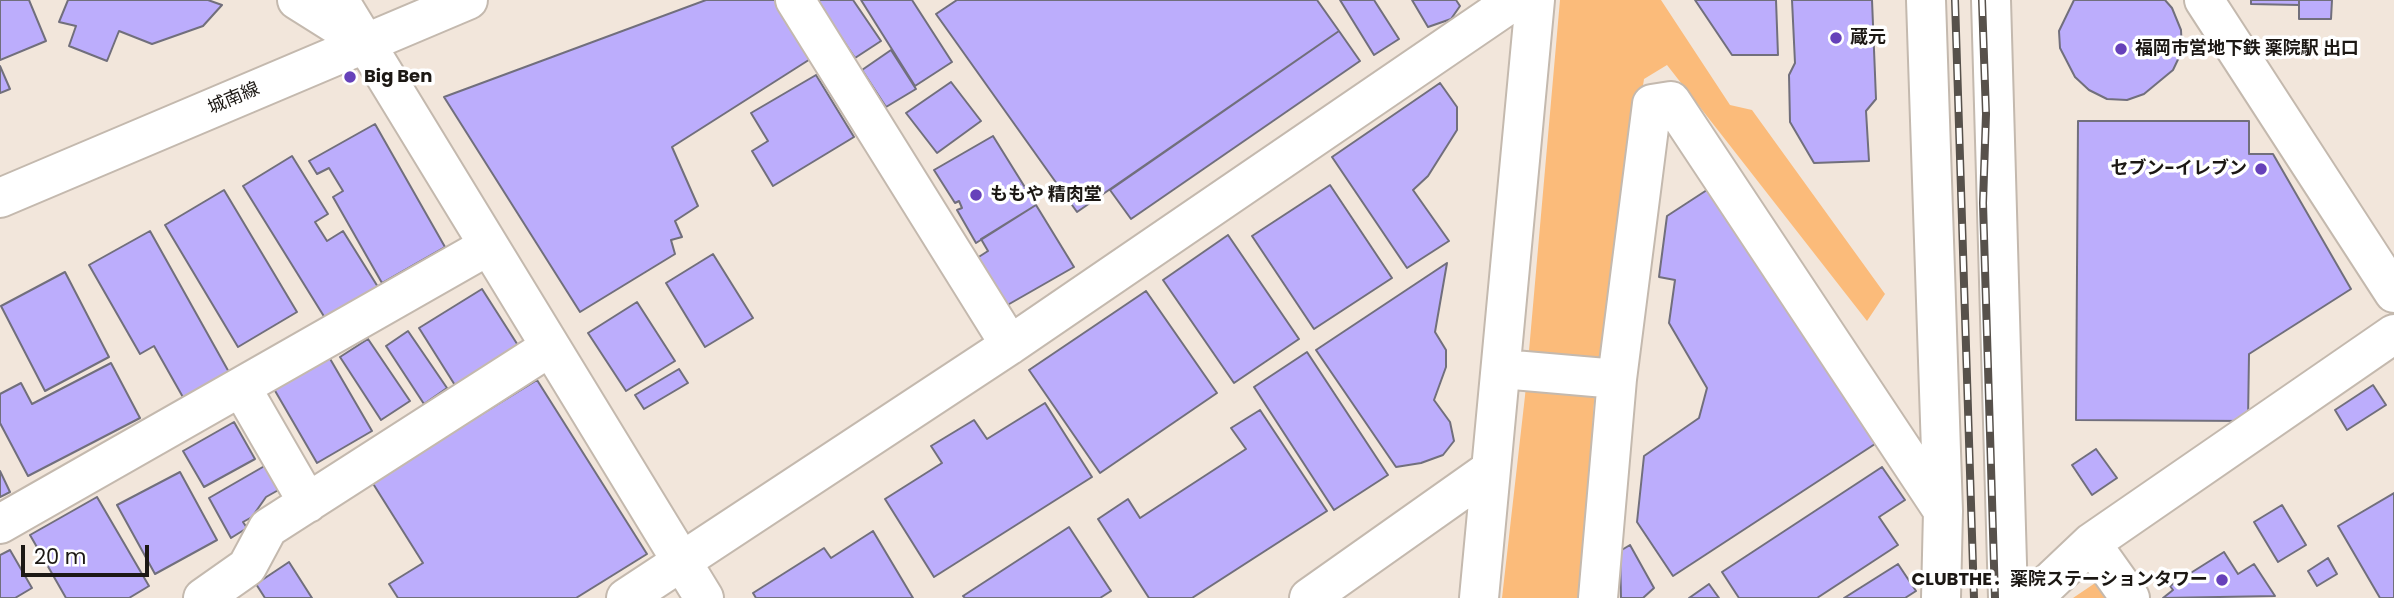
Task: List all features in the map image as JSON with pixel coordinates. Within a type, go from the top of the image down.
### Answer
[{"type":"street","points":[[297,0],[366,43]]},
{"type":"street","points":[[340,0],[704,598]]},
{"type":"street","name":"城南線","points":[[0,198],[468,0]]},
{"type":"street","points":[[795,0],[1010,345]]},
{"type":"street","points":[[626,598],[1010,345],[1515,0]]},
{"type":"street","points":[[1479,598],[1490,470],[1512,369],[1535,0]]},
{"type":"street","points":[[1926,0],[1943,511],[1941,598]]},
{"type":"street","points":[[1991,0],[2028,598]]},
{"type":"street","points":[[2204,0],[2394,293]]},
{"type":"street","points":[[1598,598],[1612,378],[1651,104],[1671,102],[1721,181],[1943,511]]},
{"type":"street","points":[[0,524],[488,246]]},
{"type":"street","points":[[2028,598],[2091,543],[2394,334]]},
{"type":"street","points":[[203,598],[247,566],[268,528],[550,347]]},
{"type":"street","points":[[1512,369],[1612,378]]},
{"type":"street","points":[[241,387],[308,503]]},
{"type":"street","points":[[1309,598],[1490,470]]},
{"type":"street","points":[[2091,543],[2130,598]]},
{"type":"shaded area","points":[[1560,0],[1661,0],[1730,105],[1752,110],[1885,294],[1867,321],[1667,65],[1644,79],[1594,403],[1581,598],[1502,598],[1525,396]]},
{"type":"shaded area","points":[[2104,577],[2118,598],[2073,598]]},
{"type":"building","points":[[0,0],[29,0],[46,41],[0,60]]},
{"type":"building","points":[[68,0],[208,0],[222,5],[203,26],[152,44],[119,31],[107,61],[69,46],[76,26],[59,22]]},
{"type":"building","points":[[706,0],[781,0],[815,56],[672,147],[698,206],[675,221],[682,237],[671,240],[675,254],[580,312],[444,97]]},
{"type":"building","points":[[816,0],[853,0],[881,41],[855,58]]},
{"type":"building","points":[[861,0],[912,0],[952,62],[915,86]]},
{"type":"building","points":[[957,0],[1317,0],[1339,31],[1077,212],[936,14]]},
{"type":"building","points":[[1340,0],[1374,0],[1399,39],[1374,55]]},
{"type":"building","points":[[1412,0],[1456,0],[1460,6],[1451,19],[1428,27]]},
{"type":"building","points":[[1695,0],[1776,0],[1778,55],[1732,55]]},
{"type":"building","points":[[1792,0],[1872,0],[1876,99],[1866,111],[1869,161],[1814,163],[1790,122],[1789,75],[1795,63]]},
{"type":"building","name":"福岡市営地下鉄 薬院駅 出口","points":[[2074,0],[2165,0],[2172,8],[2181,30],[2182,51],[2173,70],[2144,94],[2127,100],[2107,99],[2089,90],[2075,77],[2060,48],[2059,31]]},
{"type":"building","points":[[2251,0],[2299,0],[2299,5],[2251,4]]},
{"type":"building","points":[[2299,0],[2332,0],[2331,19],[2299,19]]},
{"type":"building","points":[[1339,31],[1360,61],[1131,219],[1110,190]]},
{"type":"building","points":[[891,50],[916,89],[886,107],[862,70]]},
{"type":"building","points":[[0,66],[10,89],[0,93]]},
{"type":"building","points":[[816,75],[854,137],[773,186],[752,151],[768,141],[751,113]]},
{"type":"building","points":[[951,82],[981,121],[937,153],[906,113]]},
{"type":"building","points":[[1440,83],[1457,107],[1457,130],[1428,176],[1413,190],[1449,241],[1407,268],[1332,157]]},
{"type":"building","points":[[2078,121],[2249,121],[2249,154],[2273,154],[2351,289],[2249,354],[2248,421],[2076,420]]},
{"type":"building","points":[[375,124],[445,247],[382,283],[333,197],[343,191],[329,168],[317,174],[309,161]]},
{"type":"building","points":[[993,136],[1036,205],[976,243],[957,210],[962,208],[959,201],[955,203],[934,170]]},
{"type":"building","points":[[292,156],[328,214],[315,222],[327,241],[343,231],[378,287],[325,318],[243,186]]},
{"type":"building","points":[[1330,185],[1392,278],[1314,329],[1252,236]]},
{"type":"building","points":[[1710,188],[1878,442],[1673,576],[1637,522],[1644,456],[1699,418],[1707,388],[1669,323],[1675,280],[1659,277],[1667,216]]},
{"type":"building","points":[[224,190],[297,312],[238,347],[165,225]]},
{"type":"building","points":[[1036,205],[1074,267],[1004,307],[974,260],[988,251],[981,239]]},
{"type":"building","points":[[150,231],[230,374],[184,399],[154,346],[140,354],[89,265]]},
{"type":"building","points":[[1228,235],[1299,339],[1234,383],[1163,280]]},
{"type":"building","points":[[713,254],[753,318],[705,347],[666,283]]},
{"type":"building","points":[[1447,263],[1435,332],[1446,350],[1446,367],[1434,400],[1450,422],[1454,441],[1443,455],[1421,463],[1396,467],[1316,350]]},
{"type":"building","points":[[65,272],[109,357],[45,391],[1,306]]},
{"type":"building","points":[[482,289],[521,350],[458,390],[419,328]]},
{"type":"building","points":[[1146,291],[1217,393],[1100,473],[1029,370]]},
{"type":"building","points":[[637,302],[675,361],[626,391],[588,333]]},
{"type":"building","points":[[408,331],[447,388],[424,404],[386,346]]},
{"type":"building","points":[[368,339],[410,401],[381,420],[340,357]]},
{"type":"building","points":[[1307,352],[1388,475],[1334,510],[1254,387]]},
{"type":"building","points":[[329,357],[372,431],[317,463],[274,389]]},
{"type":"building","points":[[111,363],[140,418],[28,476],[0,423],[0,394],[21,383],[32,404]]},
{"type":"building","points":[[679,369],[688,383],[644,409],[635,395]]},
{"type":"building","points":[[537,380],[647,554],[576,598],[398,598],[389,584],[423,563],[372,482]]},
{"type":"building","points":[[2373,385],[2386,405],[2347,430],[2335,410]]},
{"type":"building","points":[[1045,403],[1092,477],[934,577],[885,499],[942,463],[931,446],[974,420],[987,439]]},
{"type":"building","points":[[1260,410],[1327,511],[1192,598],[1149,598],[1098,519],[1128,499],[1140,518],[1246,449],[1231,428]]},
{"type":"building","points":[[234,422],[255,459],[204,487],[183,451]]},
{"type":"building","points":[[2096,449],[2117,478],[2092,495],[2072,465]]},
{"type":"building","points":[[268,464],[282,488],[266,497],[252,517],[243,522],[247,528],[231,538],[209,498]]},
{"type":"building","points":[[1882,467],[1905,500],[1879,517],[1898,545],[1817,598],[1739,598],[1722,572]]},
{"type":"building","points":[[0,471],[10,492],[0,497]]},
{"type":"building","points":[[180,472],[217,540],[155,574],[117,505]]},
{"type":"building","points":[[2394,493],[2394,598],[2380,598],[2338,526]]},
{"type":"building","points":[[97,497],[149,586],[129,598],[66,598],[30,535]]},
{"type":"building","points":[[2282,505],[2306,545],[2278,562],[2254,522]]},
{"type":"building","points":[[1069,527],[1111,591],[1100,598],[963,596]]},
{"type":"building","points":[[873,531],[913,598],[756,598],[753,593],[824,548],[831,558]]},
{"type":"building","points":[[1630,545],[1654,588],[1643,598],[1621,598],[1620,551]]},
{"type":"building","points":[[10,550],[32,588],[15,598],[0,598],[0,555]]},
{"type":"building","name":"CLUBTHE．薬院ステーションタワー","points":[[2224,552],[2238,574],[2254,564],[2275,596],[2163,598],[2173,590],[2170,586]]},
{"type":"building","points":[[2328,558],[2337,574],[2317,586],[2308,571]]},
{"type":"building","points":[[289,562],[312,598],[265,598],[256,584]]},
{"type":"building","points":[[1898,564],[1916,591],[1905,598],[1844,598]]},
{"type":"building","points":[[1709,584],[1719,598],[1689,598]]},
{"type":"railway","points":[[1955,0],[1974,598]]},
{"type":"railway","points":[[1982,0],[1986,114],[1983,203],[1995,598]]},
{"type":"place","name":"蔵元","points":[[1836,38]]},
{"type":"place","name":"福岡市営地下鉄 薬院駅 出口","points":[[2121,49]]},
{"type":"place","name":"Big Ben","points":[[350,77]]},
{"type":"place","name":"セブン-イレブン","points":[[2261,169]]},
{"type":"place","name":"ももや 精肉堂","points":[[976,195]]},
{"type":"place","name":"CLUBTHE．薬院ステーションタワー","points":[[2222,580]]}]
